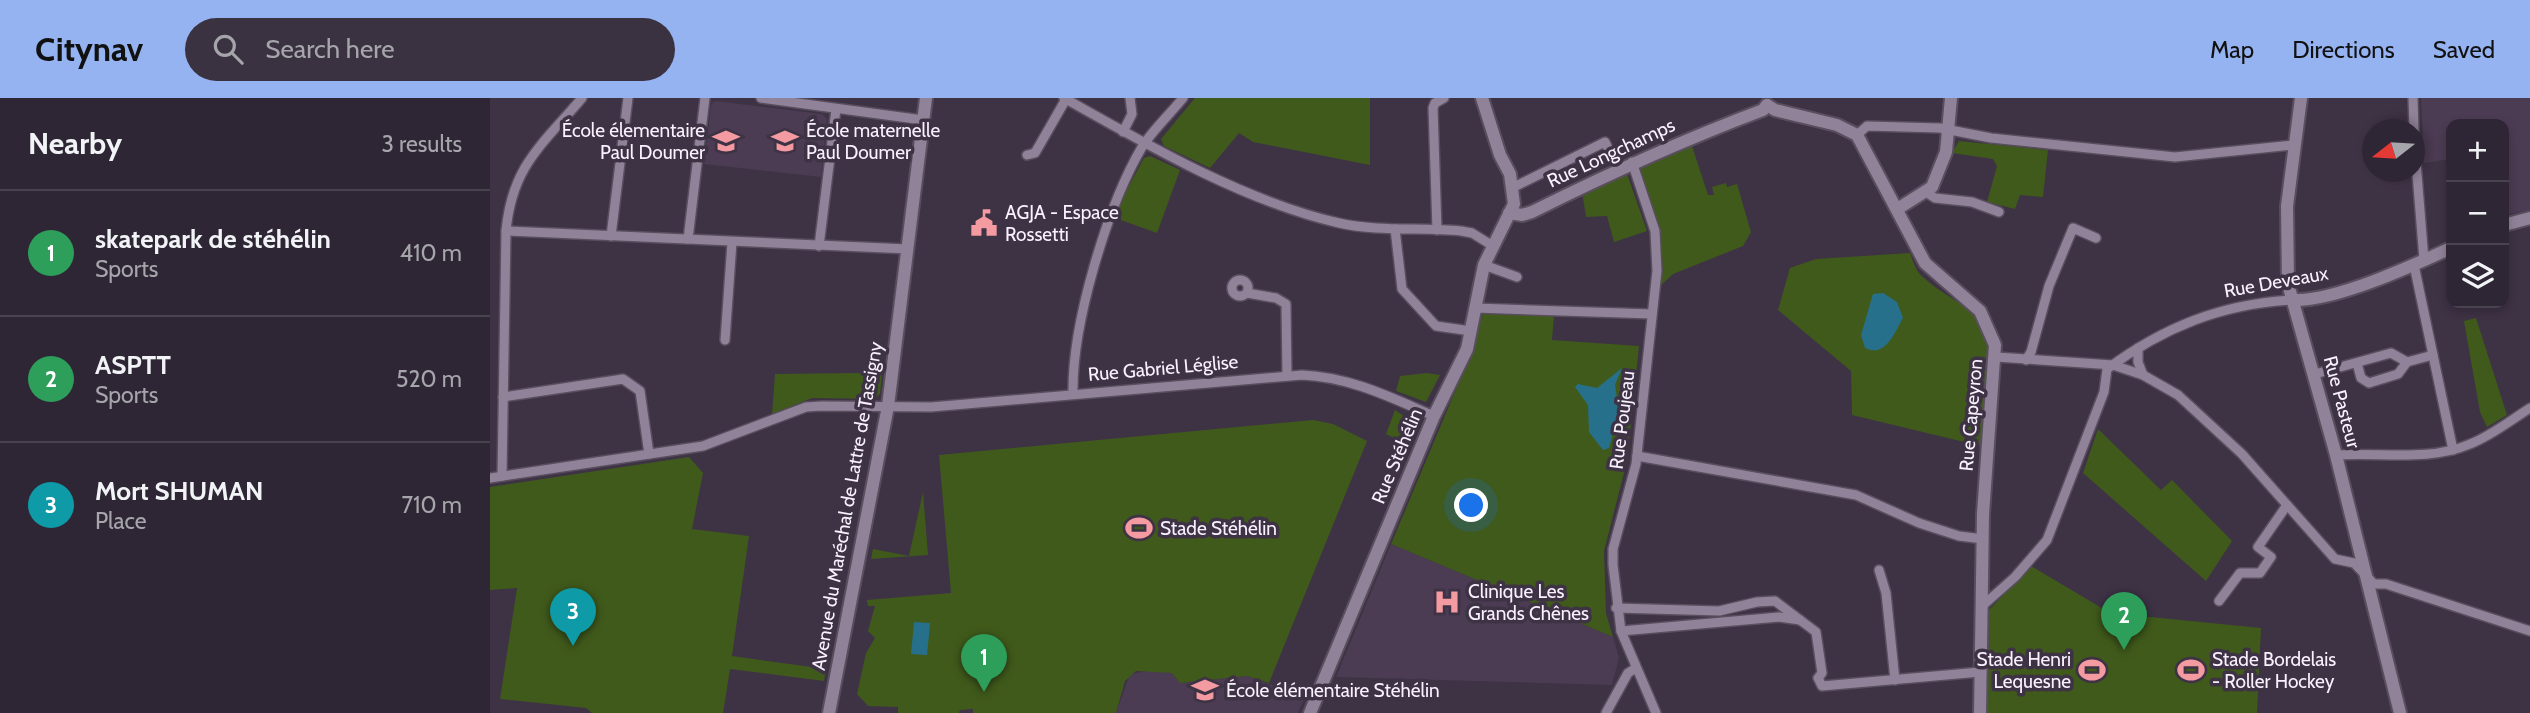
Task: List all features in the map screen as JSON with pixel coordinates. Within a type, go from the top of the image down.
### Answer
[{"type":"street","points":[[502,476],[506,231],[511,193],[523,167],[582,98]]},
{"type":"street","points":[[611,236],[628,98]]},
{"type":"street","points":[[688,239],[705,98]]},
{"type":"street","points":[[761,98],[923,120]]},
{"type":"street","name":"Avenue du Maréchal de Lattre de Tassigny","points":[[829,713],[888,406],[926,98]]},
{"type":"street","points":[[1123,132],[1132,114],[1130,98]]},
{"type":"street","points":[[1073,393],[1075,357],[1098,258],[1119,191],[1144,143],[1183,98]]},
{"type":"street","points":[[1437,230],[1433,108],[1435,103],[1444,98]]},
{"type":"street","points":[[1482,98],[1500,155],[1514,187],[1605,142],[1618,169]]},
{"type":"street","points":[[1899,208],[1926,192],[1937,175],[1949,131],[1951,98]]},
{"type":"street","name":"Rue Pasteur","points":[[2301,98],[2292,145],[2287,206],[2288,284],[2336,454],[2400,713]]},
{"type":"street","points":[[2413,98],[2414,119]]},
{"type":"street","points":[[1027,155],[1035,153],[1065,99],[1144,143],[1220,179],[1308,215],[1341,224],[1472,233],[1493,246]]},
{"type":"street","points":[[1765,102],[1841,127],[1857,135],[1867,127],[1940,128],[2175,157],[2292,145]]},
{"type":"street","name":"Rue Longchamps","points":[[1509,213],[1521,215],[1532,212],[1632,162],[1704,131],[1763,110],[1765,102]]},
{"type":"street","points":[[819,246],[836,108]]},
{"type":"street","name":"Rue Capeyron","points":[[1857,135],[1899,208],[1925,263],[1980,311],[1993,337],[1996,357],[1983,539],[1980,713]]},
{"type":"street","points":[[1500,155],[1509,213]]},
{"type":"street","name":"Rue Poujeau","points":[[1632,162],[1655,231],[1657,271],[1637,456],[1613,549],[1616,608],[1621,631],[1656,713]]},
{"type":"street","points":[[2416,182],[2419,262],[2453,450]]},
{"type":"street","name":"Rue Stéhélin","points":[[1310,713],[1434,416],[1451,384],[1471,331],[1484,265],[1514,204],[1514,187]]},
{"type":"street","points":[[1926,192],[1935,198],[1972,202],[1999,212]]},
{"type":"street","points":[[2509,224],[2530,218]]},
{"type":"street","points":[[2026,360],[2031,352],[2049,286],[2073,228],[2096,238]]},
{"type":"street","points":[[1395,229],[1402,289],[1436,326],[1471,331]]},
{"type":"street","points":[[506,231],[908,249]]},
{"type":"street","points":[[725,340],[732,242]]},
{"type":"street","name":"Rue Deveaux","points":[[2113,365],[2138,348],[2194,318],[2238,307],[2304,301],[2446,250]]},
{"type":"street","points":[[1484,265],[1517,277]]},
{"type":"street","points":[[1247,293],[1276,298],[1286,304],[1287,376]]},
{"type":"street","points":[[1475,308],[1652,314]]},
{"type":"street","points":[[2138,348],[2138,362],[2143,375]]},
{"type":"street","points":[[2315,374],[2391,353],[2407,362]]},
{"type":"street","points":[[2357,363],[2361,378],[2369,383],[2398,374],[2407,362],[2434,355]]},
{"type":"street","points":[[1996,357],[2113,365],[2143,375],[2178,396],[2242,454],[2335,559],[2354,563],[2374,584],[2386,584],[2530,631]]},
{"type":"street","points":[[1981,607],[2015,577],[2047,540],[2104,392],[2107,369],[2113,365]]},
{"type":"street","name":"Rue Gabriel Léglise","points":[[490,478],[703,446],[806,407],[931,407],[1287,376],[1333,376],[1363,385],[1434,416]]},
{"type":"street","points":[[503,397],[623,379],[640,391],[649,454]]},
{"type":"street","points":[[2336,454],[2426,454],[2453,450],[2479,440],[2530,408]]},
{"type":"street","points":[[1637,456],[1856,495],[1919,523],[1959,536],[1983,539]]},
{"type":"street","points":[[2219,601],[2240,573],[2260,573],[2271,557],[2258,547],[2287,505]]},
{"type":"street","points":[[1879,570],[1886,593],[1895,680]]},
{"type":"street","points":[[1616,608],[1719,611],[1766,600],[1775,601],[1813,628],[1819,638],[1822,673],[1818,678],[1822,685],[1980,672]]},
{"type":"street","points":[[1719,611],[1720,623]]},
{"type":"street","points":[[1621,631],[1779,617],[1802,621]]},
{"type":"street","points":[[1606,713],[1628,673],[1636,668]]},
{"type":"shaded area","points":[[2421,98],[2530,98],[2530,210],[2509,214],[2509,119],[2446,119],[2446,160],[2425,163],[2425,119],[2422,119]]},
{"type":"shaded area","name":"École maternelle Paul Doumer","points":[[715,101],[822,114],[827,119],[821,177],[704,164],[711,105]]},
{"type":"shaded area","name":"Clinique Les Grands Chênes","points":[[1391,544],[1613,637],[1619,658],[1612,685],[1336,677]]},
{"type":"shaded area","name":"École élémentaire Stéhélin","points":[[1154,670],[1172,673],[1180,683],[1247,676],[1305,697],[1298,713],[1116,713],[1130,674]]},
{"type":"green space","points":[[1195,98],[1370,98],[1370,165],[1253,142],[1239,133],[1210,168],[1164,146],[1161,139]]},
{"type":"green space","points":[[1959,141],[2048,150],[2043,197],[2020,195],[2015,209],[1987,202],[1997,166],[1993,159],[1952,153]]},
{"type":"green space","points":[[1691,143],[1708,195],[1714,195],[1712,187],[1726,183],[1727,187],[1737,184],[1751,232],[1743,246],[1673,274],[1661,285],[1659,229],[1639,169],[1641,164]]},
{"type":"green space","points":[[1150,156],[1180,170],[1157,233],[1115,218],[1144,158]]},
{"type":"green space","points":[[1626,171],[1647,231],[1614,242],[1607,216],[1586,217],[1582,192]]},
{"type":"green space","points":[[1910,253],[1921,275],[1972,313],[1985,333],[1989,348],[1981,446],[1852,415],[1851,371],[1778,310],[1790,268],[1816,259]]},
{"type":"green space","points":[[1483,314],[1554,315],[1552,340],[1639,346],[1627,461],[1604,551],[1606,613],[1613,637],[1391,544],[1462,375]]},
{"type":"green space","points":[[2476,318],[2507,415],[2487,427],[2480,412],[2464,321]]},
{"type":"green space","points":[[1427,373],[1440,375],[1426,402],[1396,391],[1400,376]]},
{"type":"green space","points":[[775,374],[882,374],[880,394],[874,399],[812,398],[772,414]]},
{"type":"green space","points":[[1395,410],[1414,423],[1407,444],[1386,434]]},
{"type":"green space","name":"Stade Stéhélin","points":[[1313,420],[1333,424],[1367,441],[1269,683],[1247,676],[1180,683],[1172,673],[1136,671],[1125,681],[1116,713],[973,713],[973,709],[960,710],[959,713],[898,713],[898,707],[868,706],[857,694],[866,653],[875,638],[868,631],[875,606],[868,606],[867,600],[951,593],[939,455]]},
{"type":"green space","points":[[2098,429],[2161,490],[2172,480],[2232,541],[2206,581],[2083,473]]},
{"type":"green space","points":[[689,457],[703,473],[692,529],[749,536],[732,656],[826,669],[824,681],[730,669],[723,713],[592,713],[586,708],[500,699],[517,588],[490,590],[490,487]]},
{"type":"green space","points":[[923,492],[928,555],[871,559],[873,549],[909,556]]},
{"type":"green space","points":[[2031,566],[2110,613],[2261,628],[2257,713],[1986,713],[1988,611]]},
{"type":"water","points":[[1883,293],[1897,302],[1903,318],[1888,343],[1878,350],[1872,350],[1865,348],[1861,335],[1873,294]]},
{"type":"water","points":[[1622,368],[1615,385],[1619,411],[1609,448],[1603,450],[1589,432],[1588,405],[1575,387],[1578,384],[1597,388]]},
{"type":"water","points":[[914,622],[930,623],[927,655],[911,654]]},
{"type":"place","name":"École élementaire Paul Doumer","points":[[726,141]]},
{"type":"place","name":"École maternelle Paul Doumer","points":[[785,141]]},
{"type":"place","name":"AGJA - Espace Rossetti","points":[[984,223]]},
{"type":"place","name":"Stade Stéhélin","points":[[1139,528]]},
{"type":"place","name":"Clinique Les Grands Chênes","points":[[1447,602]]},
{"type":"place","name":"Mort SHUMAN","points":[[573,646]]},
{"type":"place","name":"ASPTT","points":[[2124,650]]},
{"type":"place","name":"Stade Henri Lequesne","points":[[2092,670]]},
{"type":"place","name":"Stade Bordelais - Roller Hockey","points":[[2191,670]]},
{"type":"place","name":"École élémentaire Stéhélin","points":[[1205,690]]},
{"type":"place","name":"skatepark de stéhélin","points":[[984,692]]}]
